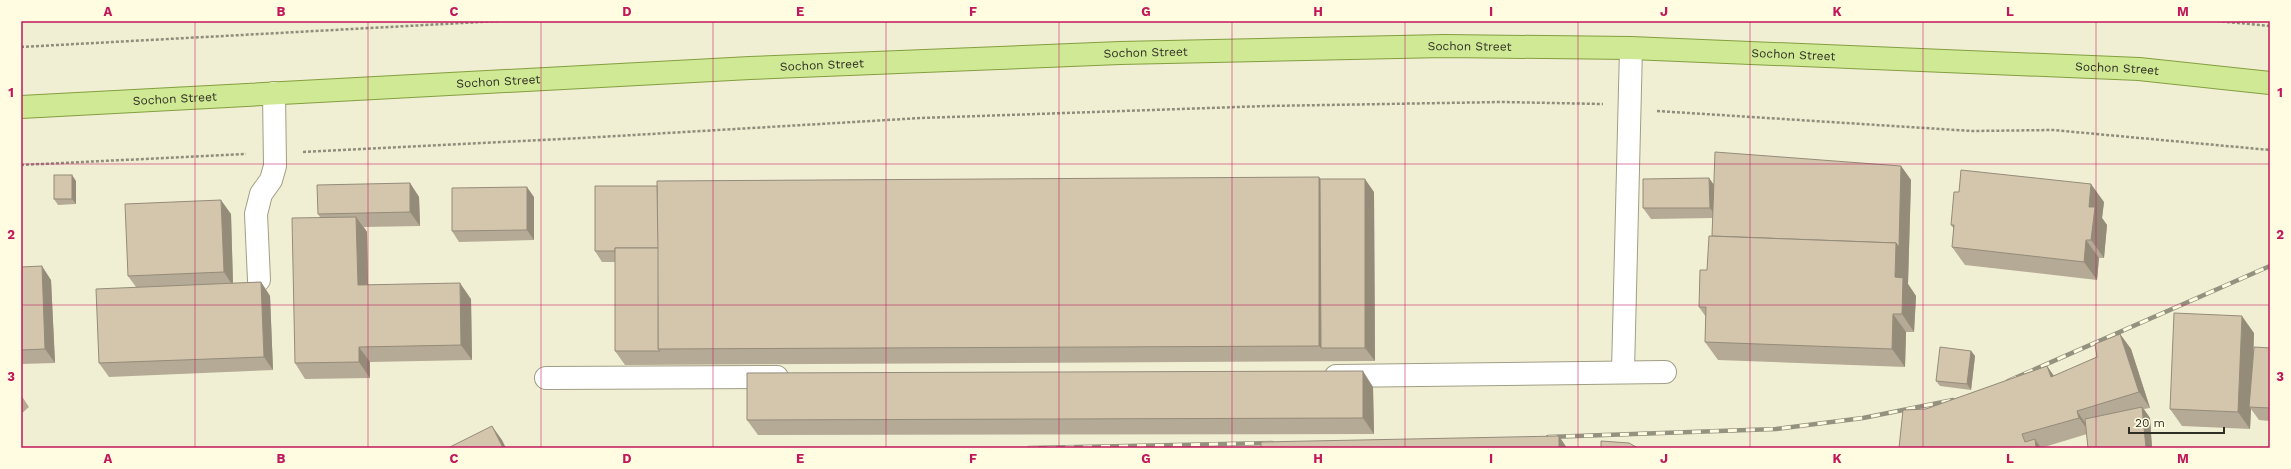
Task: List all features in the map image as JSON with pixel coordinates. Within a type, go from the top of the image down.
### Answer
[{"type":"main road","name":"Sochon Street","points":[[21,107],[750,68],[1120,52],[1444,46],[1631,48],[2138,69],[2270,82]]},
{"type":"street","points":[[1623,371],[1631,48]]},
{"type":"street","points":[[259,280],[256,214],[261,194],[272,180],[276,153],[274,93]]},
{"type":"street","points":[[1318,376],[1623,371],[1664,372]]},
{"type":"street","points":[[546,378],[801,377]]},
{"type":"path","points":[[21,47],[499,21]]},
{"type":"path","points":[[2217,21],[2270,26]]},
{"type":"path","points":[[21,164],[608,137],[921,118],[1251,106],[1510,102],[1587,102],[1669,112],[1972,131],[2053,130],[2270,150]]},
{"type":"building","points":[[1715,152],[1901,166],[1899,247],[1896,243],[1712,236]]},
{"type":"building","points":[[1961,170],[2091,184],[2089,207],[2095,207],[2091,240],[2086,240],[2084,262],[1952,247],[1954,225],[1951,225],[1954,192],[1959,192]]},
{"type":"building","points":[[54,175],[72,175],[72,199],[54,199]]},
{"type":"building","points":[[1319,177],[1319,346],[658,349],[657,181]]},
{"type":"building","points":[[1709,178],[1710,208],[1643,208],[1643,179]]},
{"type":"building","points":[[1320,179],[1365,179],[1365,348],[1321,348]]},
{"type":"building","points":[[410,183],[410,212],[318,214],[317,185]]},
{"type":"building","points":[[595,186],[657,186],[658,248],[615,248],[615,251],[595,251]]},
{"type":"building","points":[[527,187],[527,230],[452,231],[452,188]]},
{"type":"building","points":[[221,200],[224,272],[128,276],[125,204]]},
{"type":"building","points":[[356,217],[358,285],[460,283],[461,345],[359,347],[359,362],[295,363],[292,218]]},
{"type":"building","points":[[1709,236],[1896,243],[1895,277],[1903,278],[1902,314],[1893,314],[1892,349],[1705,342],[1706,307],[1699,307],[1700,270],[1707,270]]},
{"type":"building","points":[[615,248],[658,248],[658,349],[660,351],[615,351]]},
{"type":"building","points":[[42,266],[45,349],[21,350],[21,267]]},
{"type":"building","points":[[261,282],[264,357],[99,363],[96,289]]},
{"type":"building","points":[[2174,313],[2242,316],[2238,412],[2170,409]]},
{"type":"building","points":[[2120,334],[2139,392],[2077,411],[2079,418],[2022,434],[2025,442],[2035,439],[2036,448],[1899,448],[1903,410],[1926,409],[2047,366],[2051,377],[2097,357],[2095,344]]},
{"type":"building","points":[[1940,347],[1971,351],[1967,384],[1936,381]]},
{"type":"building","points":[[2254,347],[2270,348],[2270,408],[2249,407]]},
{"type":"building","points":[[1363,371],[1363,418],[747,420],[747,373]]},
{"type":"building","points":[[2142,407],[2146,448],[2088,448],[2085,419]]},
{"type":"building","points":[[492,426],[503,448],[448,448]]},
{"type":"building","points":[[1559,436],[1559,448],[1261,448],[1261,442]]},
{"type":"building","points":[[1601,441],[1629,443],[1638,448],[1601,448]]},
{"type":"building","points":[[1261,447],[1261,448],[1230,448]]},
{"type":"railway","points":[[2008,381],[2270,266]]},
{"type":"railway","points":[[1548,437],[1776,429],[1863,418],[1953,400]]},
{"type":"railway","points":[[1029,448],[1272,443]]}]
